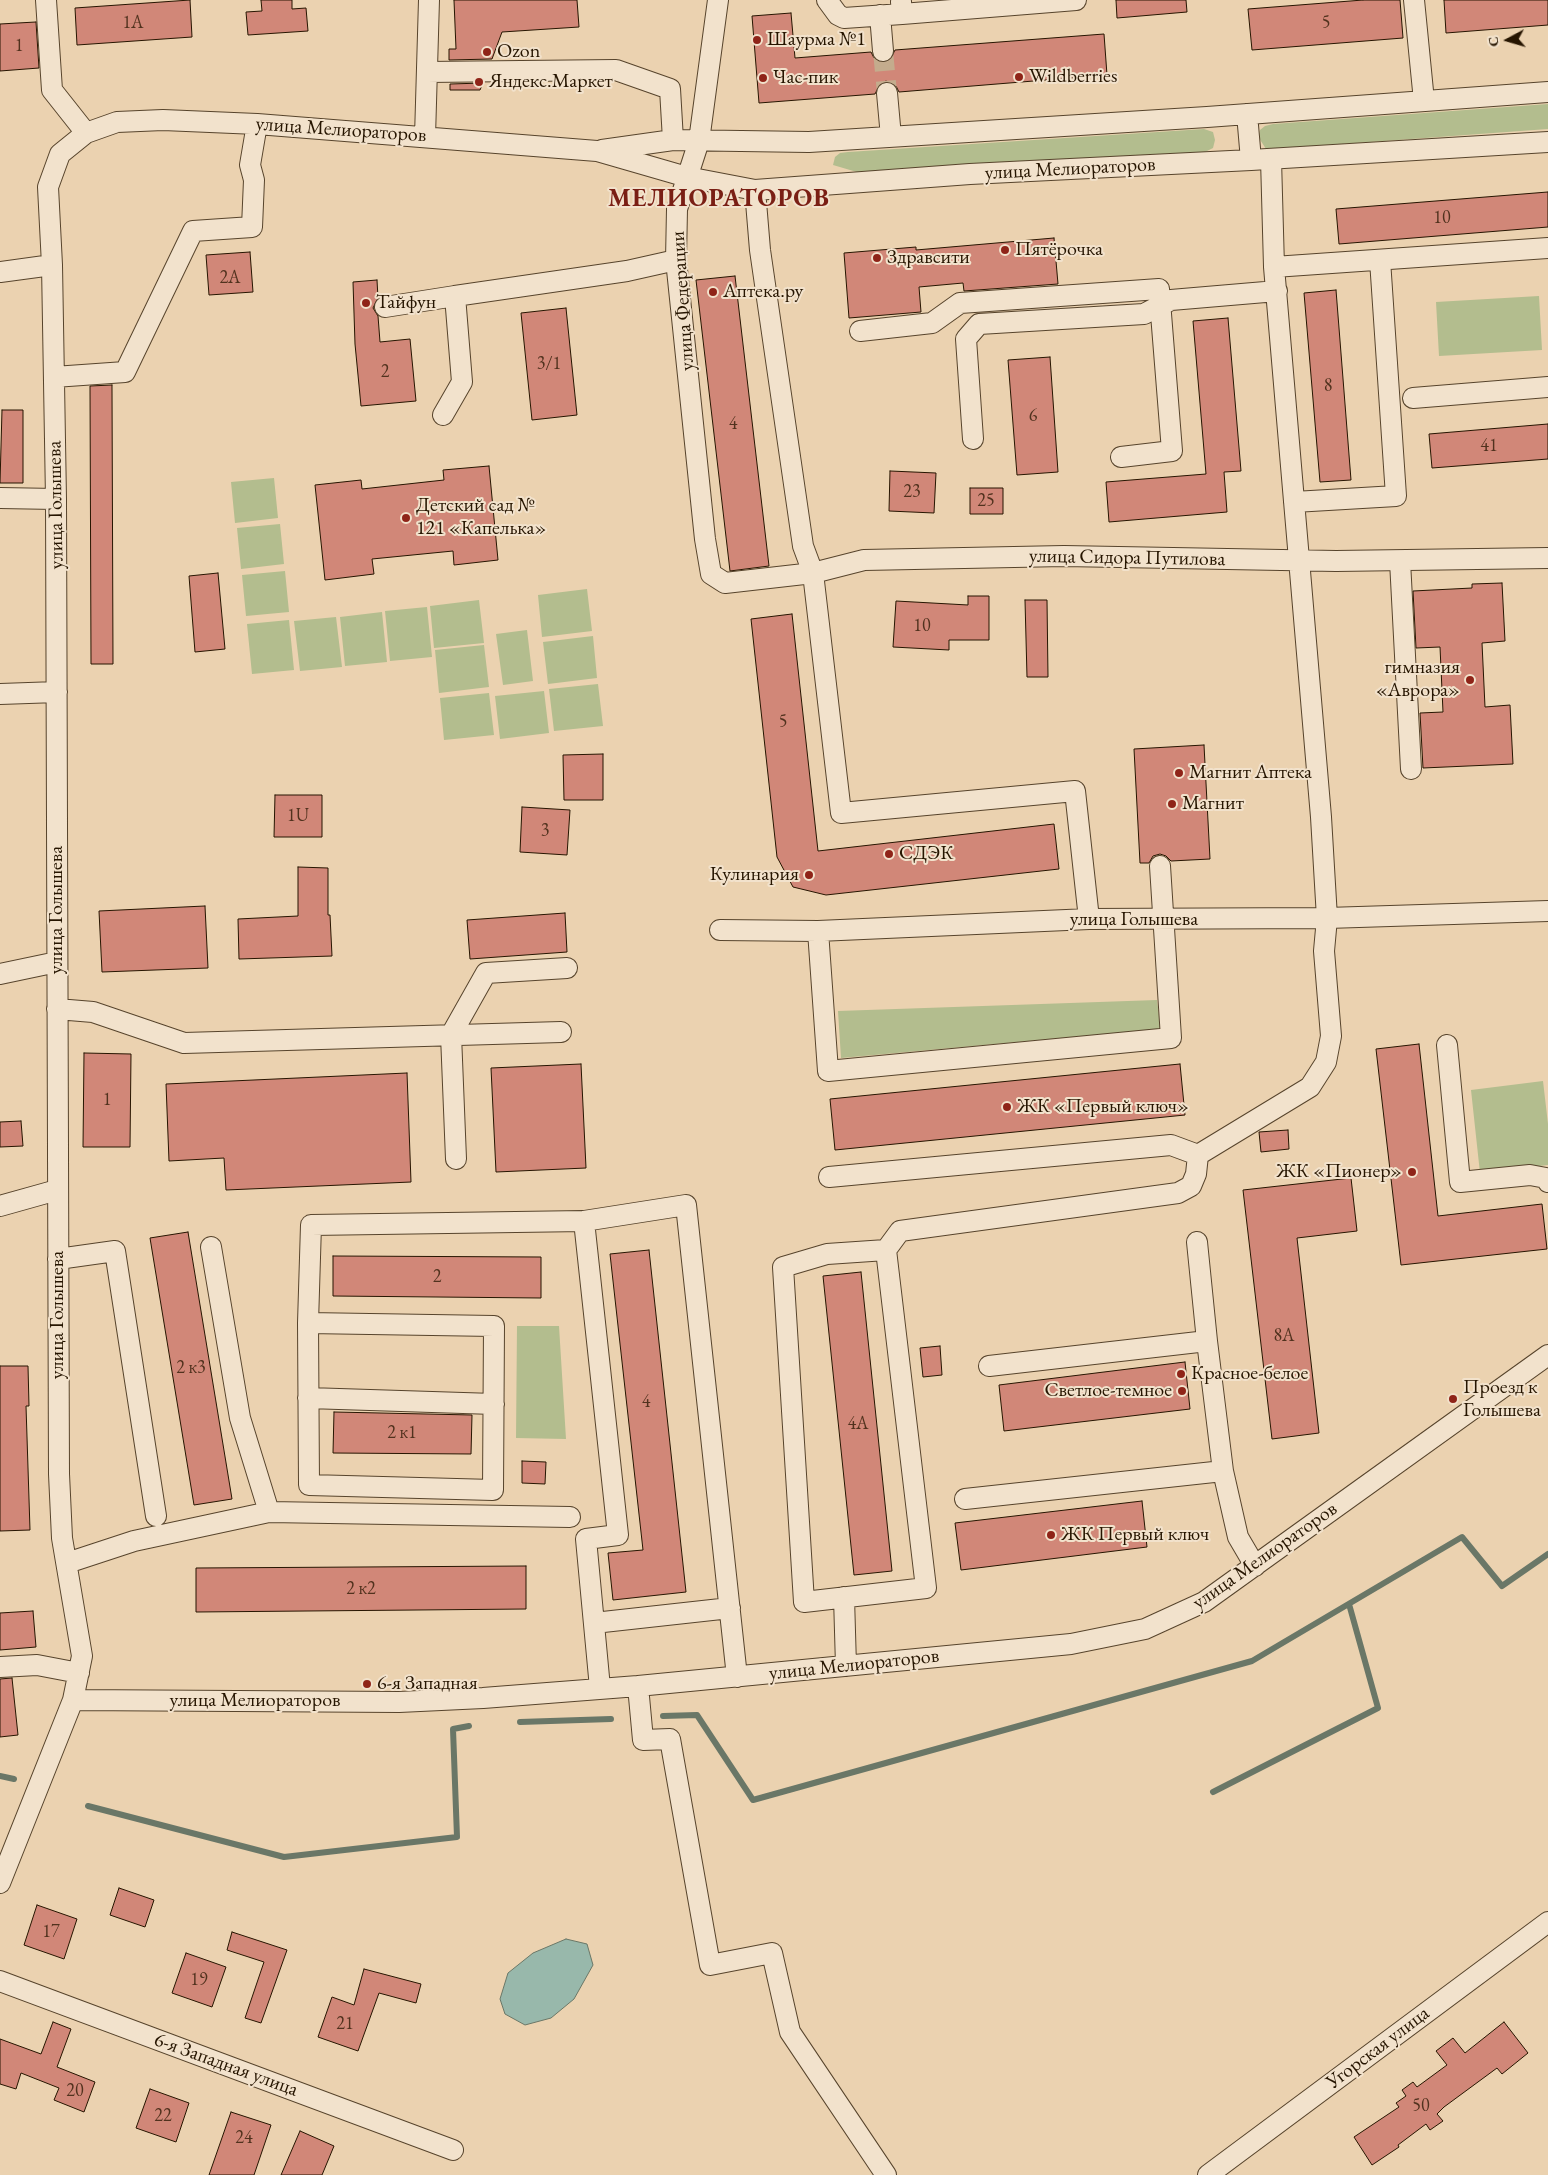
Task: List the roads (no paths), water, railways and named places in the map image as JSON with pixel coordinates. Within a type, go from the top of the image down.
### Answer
[{"type":"street","points":[[46,0],[52,90],[86,133]]},
{"type":"street","points":[[425,137],[429,0]]},
{"type":"street","name":"улица Федерации","points":[[711,574],[705,538],[676,260],[677,209],[699,141],[718,0]]},
{"type":"street","points":[[827,0],[841,18],[880,15],[902,7],[1076,0]]},
{"type":"street","points":[[1414,0],[1424,101]]},
{"type":"street","points":[[880,15],[884,51]]},
{"type":"street","points":[[427,72],[616,70],[670,89],[672,140]]},
{"type":"street","name":"улица Мелиораторов","points":[[597,151],[672,140],[809,142],[1247,114],[1548,92]]},
{"type":"street","points":[[887,93],[891,137]]},
{"type":"street","points":[[1247,114],[1251,160]]},
{"type":"street","name":"улица Мелиораторов","points":[[86,133],[117,122],[163,120],[257,124],[597,151],[687,177],[755,190],[970,174],[1271,159],[1548,142]]},
{"type":"street","points":[[54,377],[125,372],[193,231],[252,227],[254,180],[250,165],[257,124]]},
{"type":"street","name":"улица Голышева","points":[[2,1873],[73,1700],[82,1656],[62,1538],[59,1474],[56,498],[52,265],[48,187],[60,154],[86,133]]},
{"type":"street","points":[[1198,1155],[1310,1087],[1326,1062],[1331,1036],[1324,951],[1327,918],[1274,267],[1271,159]]},
{"type":"street","points":[[755,190],[760,250],[802,536],[813,573],[841,813],[1075,790],[1089,919]]},
{"type":"street","points":[[1274,267],[1548,248]]},
{"type":"street","points":[[385,307],[627,271],[676,260]]},
{"type":"street","points":[[1294,502],[1396,496],[1380,260]]},
{"type":"street","points":[[0,272],[52,265]]},
{"type":"street","points":[[860,331],[932,323],[960,303],[1158,289],[1172,452],[1121,457]]},
{"type":"street","points":[[973,439],[966,339],[979,324],[1144,314],[1171,300],[1277,291]]},
{"type":"street","points":[[443,414],[462,382],[455,296]]},
{"type":"street","points":[[1413,398],[1548,387]]},
{"type":"street","points":[[0,498],[56,498]]},
{"type":"street","name":"улица Сидора Путилова","points":[[711,574],[725,584],[813,573],[864,560],[1064,556],[1400,561],[1548,558]]},
{"type":"street","points":[[1400,561],[1411,770]]},
{"type":"street","points":[[0,694],[56,692]]},
{"type":"street","points":[[818,931],[828,1071],[1171,1038],[1160,866]]},
{"type":"street","name":"улица Голышева","points":[[720,930],[818,931],[1089,919],[1327,918],[1548,911]]},
{"type":"street","points":[[0,974],[57,962]]},
{"type":"street","points":[[456,1159],[451,1035],[486,974],[567,968]]},
{"type":"street","points":[[57,1009],[92,1012],[184,1043],[561,1032]]},
{"type":"street","points":[[1447,1045],[1460,1182],[1530,1175],[1546,1178],[1548,1182]]},
{"type":"street","points":[[830,1177],[1171,1145],[1198,1155]]},
{"type":"street","points":[[886,1250],[827,1254],[783,1267],[804,1602],[926,1588],[886,1250],[900,1231],[1178,1193],[1190,1186],[1196,1174],[1198,1155]]},
{"type":"street","points":[[0,1206],[57,1190]]},
{"type":"street","points":[[308,1323],[494,1326],[494,1490],[308,1486],[308,1323],[311,1224],[584,1222],[686,1205],[737,1677]]},
{"type":"street","points":[[584,1222],[618,1535],[586,1539],[600,1688]]},
{"type":"street","points":[[1197,1242],[1223,1472],[1238,1537],[1254,1566]]},
{"type":"street","points":[[212,1247],[240,1418],[269,1512]]},
{"type":"street","points":[[58,1259],[115,1251],[156,1516]]},
{"type":"street","points":[[989,1366],[1207,1341]]},
{"type":"street","name":"улица Мелиораторов","points":[[73,1700],[399,1702],[483,1698],[737,1677],[1072,1644],[1144,1629],[1204,1602],[1548,1355]]},
{"type":"street","points":[[308,1398],[494,1404]]},
{"type":"street","points":[[965,1500],[1223,1472]]},
{"type":"street","points":[[67,1564],[134,1541],[269,1512],[570,1516]]},
{"type":"street","points":[[844,1597],[846,1666]]},
{"type":"street","points":[[594,1623],[730,1608]]},
{"type":"street","points":[[0,1668],[38,1665],[79,1673]]},
{"type":"street","points":[[638,1686],[643,1740],[670,1739],[710,1964],[772,1953],[790,2032],[886,2175]]},
{"type":"street","name":"Угорская улица","points":[[1208,2175],[1548,1922]]},
{"type":"street","name":"6-я Западная улица","points":[[0,1981],[453,2150]]},
{"type":"waterway","points":[[663,1716],[697,1715],[753,1800],[1252,1661],[1462,1537],[1502,1586],[1548,1554]]},
{"type":"waterway","points":[[1213,1792],[1378,1708],[1349,1604]]},
{"type":"waterway","points":[[520,1722],[611,1719]]},
{"type":"waterway","points":[[88,1806],[284,1857],[457,1837],[453,1729],[469,1726]]},
{"type":"waterway","points":[[0,1776],[14,1779]]},
{"type":"tunnel","points":[[883,51],[887,93]]},
{"type":"place","name":"Шаурма №1","points":[[757,40]]},
{"type":"place","name":"Ozon","points":[[487,52]]},
{"type":"place","name":"Wildberries","points":[[1019,77]]},
{"type":"place","name":"Час-пик","points":[[763,78]]},
{"type":"place","name":"Яндекс.Маркет","points":[[479,82]]},
{"type":"place","name":"Пятёрочка","points":[[1005,250]]},
{"type":"place","name":"Здравсити","points":[[877,258]]},
{"type":"place","name":"Аптека.ру","points":[[713,292]]},
{"type":"place","name":"Тайфун","points":[[366,303]]},
{"type":"place","name":"Детский сад № 121 «Капелька»","points":[[406,518]]},
{"type":"place","name":"гимназия «Аврора»","points":[[1470,680]]},
{"type":"place","name":"Магнит Аптека","points":[[1179,773]]},
{"type":"place","name":"Магнит","points":[[1172,804]]},
{"type":"place","name":"СДЭК","points":[[889,854]]},
{"type":"place","name":"Кулинария","points":[[809,875]]},
{"type":"place","name":"ЖК «Первый ключ»","points":[[1007,1107]]},
{"type":"place","name":"ЖК «Пионер»","points":[[1412,1172]]},
{"type":"place","name":"Красное-белое","points":[[1181,1374]]},
{"type":"place","name":"Светлое-темное","points":[[1182,1391]]},
{"type":"place","name":"Проезд к Голышева","points":[[1453,1399]]},
{"type":"place","name":"ЖК Первый ключ","points":[[1051,1535]]},
{"type":"place","name":"6-я Западная","points":[[367,1684]]},
{"type":"district","name":"МЕЛИОРАТОРОВ","points":[[719,199]]}]
